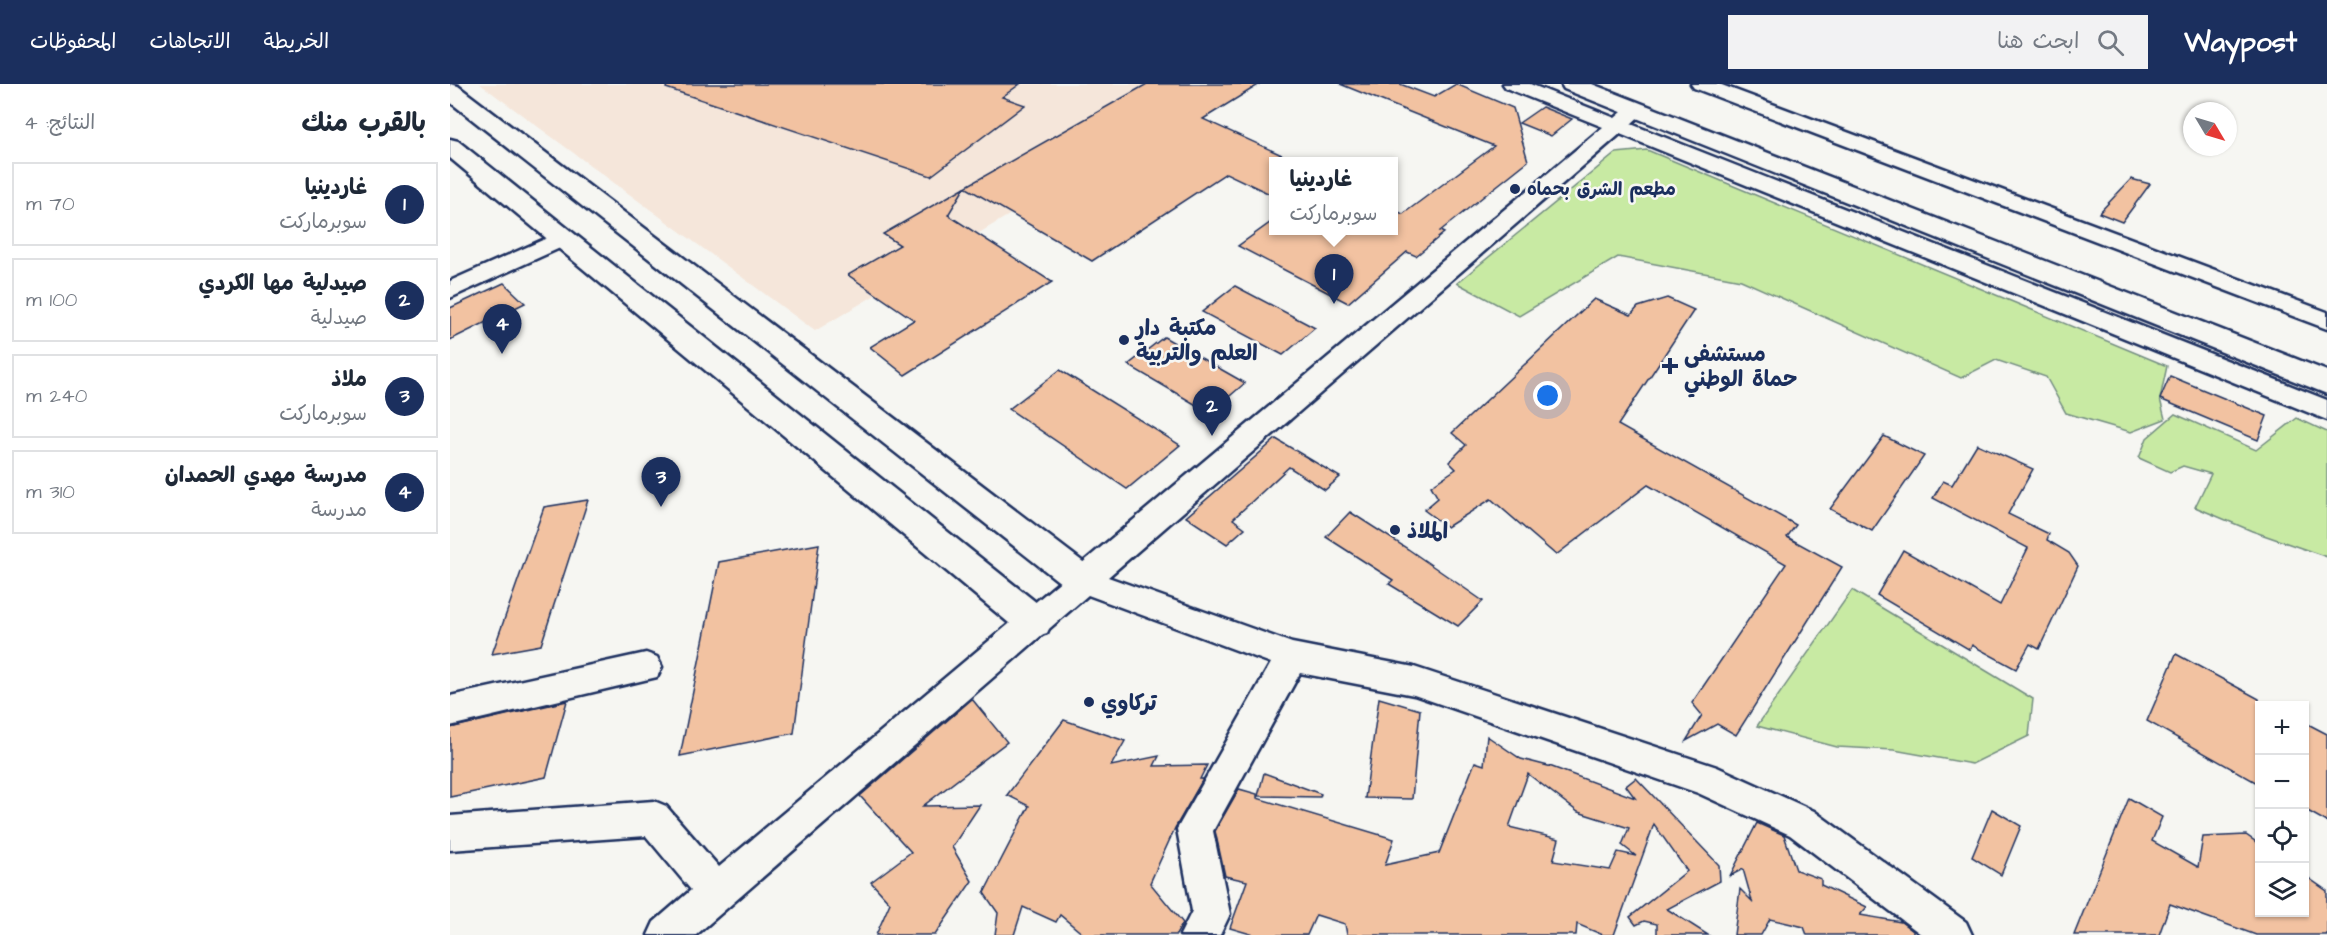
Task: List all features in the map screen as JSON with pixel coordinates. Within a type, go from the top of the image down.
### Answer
[{"type":"main road","points":[[1572,84],[1626,118],[2327,383]]},
{"type":"main road","points":[[1623,84],[2327,359]]},
{"type":"main road","points":[[450,91],[1083,580]]},
{"type":"main road","points":[[450,146],[1034,622]]},
{"type":"street","points":[[1512,84],[1626,118],[2327,410]]},
{"type":"street","points":[[1701,84],[2327,321]]},
{"type":"street","points":[[667,935],[1626,118]]},
{"type":"street","points":[[450,290],[562,238]]},
{"type":"street","points":[[1083,580],[1292,657],[1414,681],[1705,779],[1802,823],[1953,935]]},
{"type":"street","points":[[1199,935],[1211,914],[1195,829],[1292,657]]},
{"type":"street","points":[[450,711],[646,667]]},
{"type":"street","points":[[450,833],[654,818],[717,892]]},
{"type":"shaded area","points":[[480,84],[1228,84],[815,331]]},
{"type":"green space","points":[[1647,150],[2167,366],[2160,399],[2165,419],[2131,432],[2066,413],[2046,377],[1996,360],[1961,378],[1741,280],[1618,257],[1519,316],[1457,283],[1616,153]]},
{"type":"green space","points":[[2175,414],[2256,450],[2297,418],[2327,432],[2327,557],[2252,531],[2195,507],[2211,474],[2183,466],[2170,472],[2139,458],[2147,438]]},
{"type":"green space","points":[[1852,590],[2033,699],[2029,736],[1972,764],[1894,750],[1837,747],[1757,726]]},
{"type":"building","points":[[667,84],[1020,84],[1002,97],[1025,105],[931,176],[666,88]]},
{"type":"building","points":[[1147,84],[1260,84],[1203,119],[1286,157],[1269,157],[1269,194],[1226,173],[1092,261],[965,187]]},
{"type":"building","points":[[1340,84],[1400,84],[1434,97],[1456,84],[1513,108],[1528,161],[1440,231],[1444,233],[1416,256],[1407,252],[1348,303],[1238,246],[1269,224],[1269,235],[1398,235],[1398,212],[1403,214],[1494,146]]},
{"type":"building","points":[[1542,107],[1572,119],[1551,136],[1519,123]]},
{"type":"building","points":[[2131,179],[2150,184],[2122,222],[2099,213]]},
{"type":"building","points":[[965,187],[948,215],[1052,282],[905,375],[870,347],[914,320],[848,275],[900,245],[883,234]]},
{"type":"building","points":[[504,283],[525,303],[450,340],[450,308]]},
{"type":"building","points":[[1235,286],[1315,328],[1283,355],[1202,312]]},
{"type":"building","points":[[1667,298],[1694,310],[1618,425],[1796,525],[1787,537],[1842,567],[1736,735],[1717,724],[1686,741],[1702,715],[1692,703],[1786,564],[1648,485],[1556,555],[1491,499],[1447,527],[1424,510],[1438,498],[1431,486],[1456,469],[1449,462],[1466,445],[1452,433],[1594,299],[1631,315],[1638,307]]},
{"type":"building","points":[[1164,337],[1245,383],[1210,413],[1128,365]]},
{"type":"building","points":[[1060,370],[1180,445],[1127,489],[1009,409]]},
{"type":"building","points":[[2170,376],[2267,416],[2258,440],[2160,399]]},
{"type":"building","points":[[1884,436],[1924,456],[1872,531],[1830,509]]},
{"type":"building","points":[[1276,439],[1340,477],[1325,490],[1289,467],[1233,519],[1245,528],[1227,544],[1186,517]]},
{"type":"building","points":[[1977,444],[2033,469],[2008,514],[2049,534],[2047,540],[2069,553],[2078,566],[2039,649],[2030,644],[2016,669],[1972,645],[1970,650],[1877,595],[1903,550],[2000,605],[2028,548],[1933,498],[1943,481],[1952,485]]},
{"type":"building","points":[[588,500],[541,645],[492,654],[544,507]]},
{"type":"building","points":[[1350,512],[1483,601],[1458,626],[1389,584],[1393,580],[1326,537]]},
{"type":"building","points":[[819,544],[794,733],[680,756],[719,562]]},
{"type":"building","points":[[2176,654],[2259,699],[2255,701],[2255,782],[2147,721]]},
{"type":"building","points":[[1379,698],[1420,710],[1412,799],[1365,798]]},
{"type":"building","points":[[972,699],[1007,742],[923,806],[980,805],[952,847],[972,881],[935,935],[876,935],[890,903],[871,882],[911,852],[860,796]]},
{"type":"building","points":[[567,701],[546,777],[450,797],[450,728]]},
{"type":"building","points":[[1064,720],[1125,741],[1111,766],[1159,756],[1154,766],[1207,765],[1200,779],[1203,779],[1175,828],[1150,883],[1183,923],[1176,935],[1084,935],[1060,915],[1056,922],[1023,907],[1014,935],[995,935],[998,913],[984,893],[1029,806],[1007,795]]},
{"type":"building","points":[[2309,725],[2327,734],[2327,822],[2309,812]]},
{"type":"building","points":[[1487,736],[1521,759],[1552,767],[1635,798],[1626,786],[1636,778],[1719,865],[1720,881],[1667,909],[1708,935],[1657,935],[1657,924],[1644,921],[1636,925],[1630,917],[1687,871],[1654,824],[1614,935],[1603,935],[1577,924],[1576,935],[1347,935],[1345,924],[1316,915],[1307,935],[1254,935],[1230,928],[1247,881],[1225,876],[1215,831],[1239,789],[1257,794],[1257,798],[1394,839],[1385,865],[1439,853],[1475,762],[1484,765]],"holes":[[[1528,774],[1578,812],[1629,828],[1622,845],[1636,856],[1618,852],[1610,870],[1553,861],[1559,839],[1509,827]]]},
{"type":"building","points":[[1264,773],[1321,794],[1320,797],[1258,796]]},
{"type":"building","points":[[2129,798],[2162,817],[2152,841],[2198,867],[2203,837],[2246,835],[2255,841],[2255,917],[2309,917],[2309,878],[2327,891],[2327,935],[2256,935],[2170,904],[2159,935],[2074,935]]},
{"type":"building","points":[[1992,809],[2021,826],[2001,875],[1972,857]]},
{"type":"building","points":[[1757,823],[1784,835],[1796,870],[1821,879],[1821,885],[1867,907],[1860,915],[1901,922],[1913,931],[1913,935],[1807,935],[1804,927],[1770,919],[1761,935],[1734,935],[1740,889],[1752,901],[1743,869],[1730,876]]},
{"type":"place","name":"مطعم الشرق بحماه","points":[[1515,189]]},
{"type":"place","name":"غاردينيا","points":[[1334,304]]},
{"type":"place","name":"مكتبة دار العلم والتربية","points":[[1124,340]]},
{"type":"place","name":"مدرسة مهدي الحمدان","points":[[502,354]]},
{"type":"place","name":"مستشفى حماة الوطني","points":[[1670,366]]},
{"type":"place","name":"صيدلية مها الكردي","points":[[1212,436]]},
{"type":"place","name":"ملاذ","points":[[661,507]]},
{"type":"place","name":"الملاذ","points":[[1395,530]]},
{"type":"place","name":"تركاوي","points":[[1089,702]]}]
